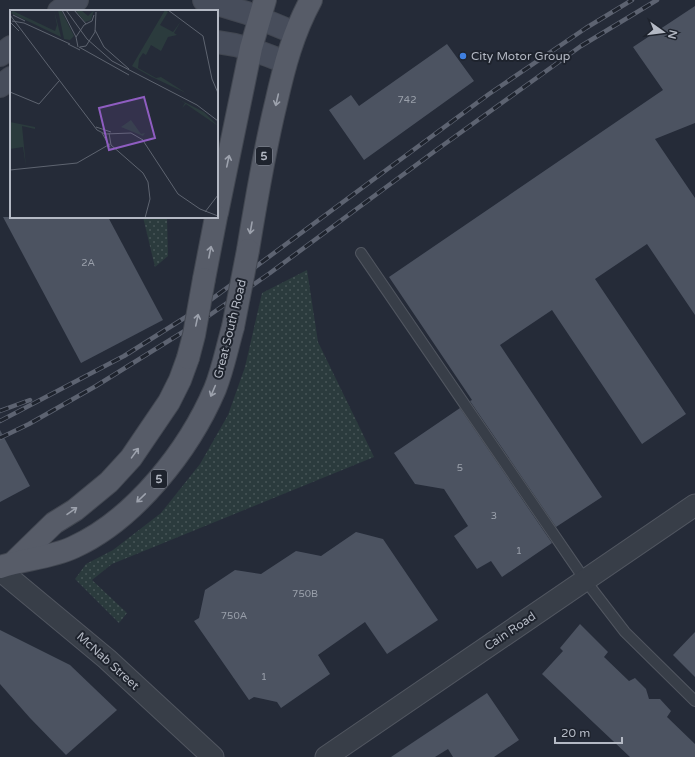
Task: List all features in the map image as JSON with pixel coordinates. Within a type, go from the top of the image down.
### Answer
[{"type":"main road","points":[[204,0],[232,8],[262,9],[295,34]]},
{"type":"main road","name":"Great South Road","points":[[5,566],[73,548],[104,530],[143,497],[171,464],[194,431],[206,408],[222,366],[232,327],[248,250],[266,144],[286,62],[295,34],[311,0]]},
{"type":"main road","points":[[218,204],[251,48],[262,9]]},
{"type":"main road","points":[[218,42],[251,48],[286,62]]},
{"type":"main road","points":[[0,55],[10,48]]},
{"type":"main road","points":[[0,86],[10,79]]},
{"type":"main road","points":[[5,566],[54,523],[75,510],[109,482],[131,458],[169,402],[180,380],[196,328],[215,218]]},
{"type":"street","name":"Cain Road","points":[[326,757],[695,506]]},
{"type":"street","name":"McNab Street","points":[[5,566],[213,757]]},
{"type":"lane","points":[[361,253],[585,580],[625,632],[695,701]]},
{"type":"shaded area","points":[[143,218],[167,218],[168,256],[155,267]]},
{"type":"shaded area","points":[[307,270],[318,342],[374,457],[112,564],[92,580],[127,613],[119,623],[75,579],[86,564],[113,550],[161,513],[200,464],[228,415],[245,367],[262,293]]},
{"type":"building","points":[[695,6],[695,123],[655,139],[695,198],[695,315],[647,244],[595,279],[686,414],[642,444],[552,310],[500,345],[602,497],[556,527],[470,401],[472,400],[389,277],[663,90],[633,47]]},
{"type":"building","points":[[447,44],[474,81],[364,160],[329,110],[351,95],[359,106]]},
{"type":"building","points":[[3,217],[109,218],[163,320],[81,363]]},
{"type":"building","points":[[460,408],[552,543],[502,577],[491,561],[477,569],[454,536],[468,526],[444,489],[415,484],[394,453]]},
{"type":"building","points":[[0,430],[30,486],[0,502]]},
{"type":"building","points":[[356,532],[383,539],[438,620],[387,654],[365,622],[318,655],[330,674],[281,708],[277,702],[254,697],[249,700],[194,621],[199,618],[205,590],[235,570],[261,574],[296,551],[321,556]]},
{"type":"building","points":[[580,624],[608,652],[604,657],[629,681],[635,678],[646,689],[649,699],[660,699],[671,711],[667,717],[695,744],[695,757],[630,757],[542,674],[563,651],[560,648]]},
{"type":"building","points":[[0,630],[70,665],[117,710],[66,755],[0,684]]},
{"type":"building","points":[[695,632],[695,677],[673,655]]},
{"type":"building","points":[[487,693],[519,740],[494,757],[453,757],[448,749],[435,757],[391,757]]},
{"type":"railway","points":[[0,421],[124,356],[197,310],[489,94],[586,28],[632,0]]},
{"type":"railway","points":[[0,438],[29,424],[96,386],[207,317],[270,273],[435,151],[581,46],[657,0]]},
{"type":"railway","points":[[0,411],[30,400]]},
{"type":"place","name":"City Motor Group","points":[[463,56]]}]
